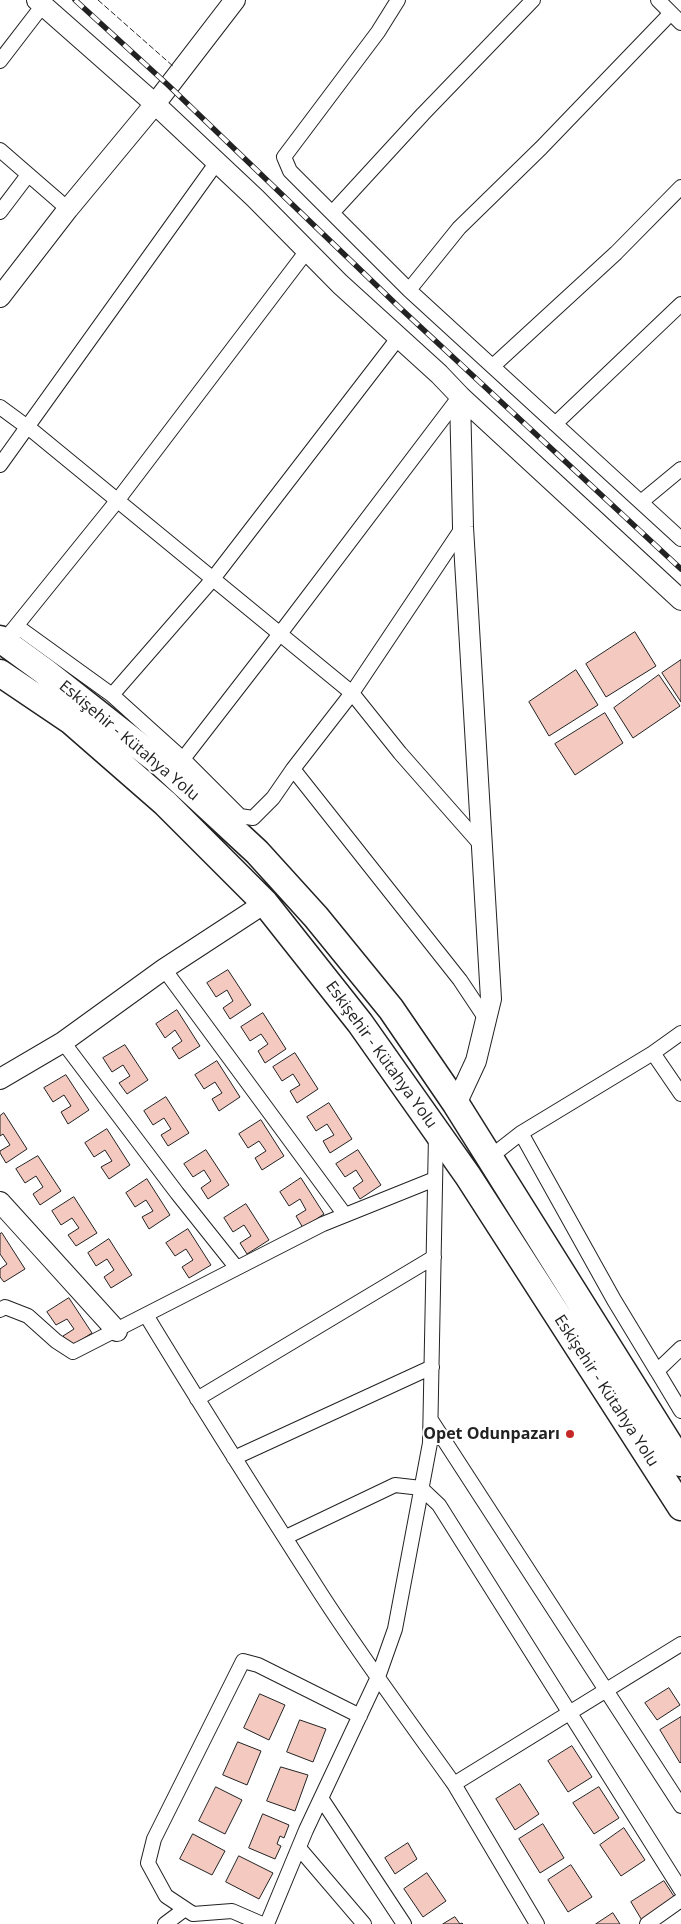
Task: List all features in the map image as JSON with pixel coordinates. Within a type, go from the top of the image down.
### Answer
[{"type":"highway","name":"Eskişehir - Kütahya Yolu","points":[[4,637],[162,764],[257,852],[316,917],[391,1009],[456,1104],[681,1463]]},
{"type":"highway","name":"Eskişehir - Kütahya Yolu","points":[[0,673],[71,721],[165,803],[265,903],[360,1023],[473,1184],[681,1507]]},
{"type":"street","points":[[0,297],[68,209],[155,104],[235,0]]},
{"type":"street","points":[[398,0],[378,32],[284,157],[290,171],[409,290],[681,539]]},
{"type":"street","points":[[332,213],[423,114],[533,0]]},
{"type":"street","points":[[658,0],[681,23]]},
{"type":"street","points":[[0,61],[40,2],[155,104],[306,252],[681,600]]},
{"type":"street","points":[[409,290],[459,228],[541,148],[671,13]]},
{"type":"street","points":[[0,150],[68,209]]},
{"type":"street","points":[[0,465],[216,162]]},
{"type":"street","points":[[0,212],[28,175]]},
{"type":"street","points":[[493,366],[616,253],[681,187]]},
{"type":"street","points":[[4,637],[116,501],[306,252]]},
{"type":"street","points":[[555,424],[681,304]]},
{"type":"street","points":[[112,695],[212,580],[399,337]]},
{"type":"street","points":[[456,1104],[476,1061],[491,999],[463,527],[460,396]]},
{"type":"street","points":[[183,759],[460,396]]},
{"type":"street","points":[[0,407],[27,427],[352,693],[400,753],[482,846]]},
{"type":"street","points":[[641,502],[681,469]]},
{"type":"street","points":[[4,637],[22,630],[112,695],[183,759],[240,816],[253,818],[273,798],[352,693],[463,527]]},
{"type":"street","points":[[294,769],[460,980],[486,1019]]},
{"type":"street","points":[[0,1079],[63,1042],[164,969],[265,903]]},
{"type":"street","points":[[164,969],[345,1215]]},
{"type":"street","points":[[489,1158],[521,1133],[681,1033]]},
{"type":"street","points":[[63,1042],[177,1193],[236,1267]]},
{"type":"street","points":[[653,1052],[681,1094]]},
{"type":"street","points":[[267,1924],[298,1848],[378,1678],[395,1629],[430,1443],[436,1131]]},
{"type":"street","points":[[521,1133],[614,1300],[681,1411]]},
{"type":"street","points":[[0,1310],[5,1307],[28,1316],[56,1341],[73,1352],[323,1224],[435,1179]]},
{"type":"street","points":[[0,1202],[117,1331]]},
{"type":"street","points":[[197,1399],[434,1257]]},
{"type":"street","points":[[146,1315],[234,1458],[322,1595],[378,1678],[454,1784],[537,1924]]},
{"type":"street","points":[[656,1371],[681,1348]]},
{"type":"street","points":[[234,1458],[432,1367]]},
{"type":"street","points":[[431,1420],[681,1806]]},
{"type":"street","points":[[286,1537],[395,1485],[421,1488],[439,1505],[681,1890]]},
{"type":"street","points":[[454,1784],[681,1644]]},
{"type":"street","points":[[262,1924],[232,1911],[194,1914],[166,1896],[148,1863],[154,1839],[242,1661],[266,1669],[360,1716]]},
{"type":"street","points":[[321,1798],[404,1924]]},
{"type":"street","points":[[298,1848],[364,1924]]},
{"type":"street","points":[[647,1924],[681,1900]]},
{"type":"street","points":[[165,1924],[185,1909]]},
{"type":"building","points":[[635,632],[656,666],[606,697],[586,664]]},
{"type":"building","points":[[681,660],[681,702],[662,673]]},
{"type":"building","points":[[576,670],[598,705],[549,736],[529,702]]},
{"type":"building","points":[[659,675],[680,706],[633,738],[614,708]]},
{"type":"building","points":[[605,713],[623,743],[575,775],[555,744]]},
{"type":"building","points":[[228,970],[251,1005],[230,1019],[223,1008],[233,1001],[227,990],[216,997],[207,983]]},
{"type":"building","points":[[177,1010],[200,1046],[179,1059],[172,1048],[182,1041],[175,1030],[165,1038],[156,1024]]},
{"type":"building","points":[[263,1013],[286,1049],[265,1063],[258,1051],[268,1044],[261,1034],[250,1041],[241,1027]]},
{"type":"building","points":[[125,1045],[148,1080],[127,1094],[119,1083],[130,1076],[123,1065],[112,1072],[103,1058]]},
{"type":"building","points":[[295,1053],[318,1089],[297,1103],[290,1091],[300,1085],[293,1074],[282,1081],[273,1067]]},
{"type":"building","points":[[217,1061],[240,1097],[219,1111],[212,1099],[222,1093],[215,1082],[204,1089],[195,1075]]},
{"type":"building","points":[[66,1075],[89,1110],[68,1124],[61,1112],[71,1106],[64,1095],[53,1102],[44,1088]]},
{"type":"building","points":[[166,1097],[189,1133],[168,1146],[161,1135],[171,1129],[164,1118],[153,1125],[144,1111]]},
{"type":"building","points":[[329,1103],[352,1139],[330,1153],[323,1141],[334,1135],[327,1124],[316,1131],[307,1117]]},
{"type":"building","points":[[4,1113],[27,1149],[6,1163],[0,1153],[0,1151],[10,1145],[3,1134],[0,1136],[0,1116]]},
{"type":"building","points":[[261,1120],[284,1156],[262,1170],[255,1158],[266,1151],[259,1141],[248,1148],[239,1134]]},
{"type":"building","points":[[107,1129],[130,1165],[109,1179],[101,1167],[112,1161],[105,1150],[94,1157],[85,1143]]},
{"type":"building","points":[[206,1150],[229,1185],[208,1199],[201,1188],[211,1181],[204,1170],[193,1177],[184,1164]]},
{"type":"building","points":[[358,1150],[381,1185],[360,1199],[353,1188],[363,1181],[356,1170],[345,1177],[336,1164]]},
{"type":"building","points":[[38,1156],[61,1191],[40,1205],[33,1194],[43,1187],[36,1176],[25,1183],[16,1169]]},
{"type":"building","points":[[301,1178],[324,1214],[303,1228],[296,1216],[306,1210],[300,1199],[289,1206],[280,1192]]},
{"type":"building","points":[[147,1179],[170,1215],[149,1229],[142,1217],[153,1211],[146,1200],[135,1207],[126,1193]]},
{"type":"building","points":[[74,1197],[97,1233],[76,1246],[68,1235],[79,1228],[72,1218],[61,1225],[52,1211]]},
{"type":"building","points":[[246,1204],[269,1240],[247,1254],[240,1243],[251,1236],[244,1225],[233,1232],[224,1218]]},
{"type":"building","points":[[188,1229],[211,1265],[189,1278],[182,1267],[193,1260],[186,1249],[175,1256],[166,1243]]},
{"type":"building","points":[[2,1233],[25,1269],[4,1282],[0,1277],[0,1269],[7,1264],[0,1254],[0,1234]]},
{"type":"building","points":[[109,1239],[132,1275],[111,1288],[104,1277],[114,1270],[107,1259],[96,1266],[88,1253]]},
{"type":"building","points":[[69,1298],[92,1333],[70,1347],[63,1336],[74,1329],[67,1319],[56,1325],[47,1312]]},
{"type":"building","points":[[669,1688],[680,1705],[657,1720],[645,1703]]},
{"type":"building","points":[[260,1694],[285,1705],[269,1740],[244,1728]]},
{"type":"building","points":[[681,1717],[681,1762],[680,1763],[660,1730]]},
{"type":"building","points":[[300,1720],[326,1729],[313,1762],[287,1752]]},
{"type":"building","points":[[238,1742],[261,1751],[247,1785],[223,1775]]},
{"type":"building","points":[[572,1746],[592,1777],[568,1792],[548,1761]]},
{"type":"building","points":[[281,1767],[308,1775],[295,1811],[267,1801]]},
{"type":"building","points":[[520,1784],[539,1814],[515,1830],[496,1799]]},
{"type":"building","points":[[216,1787],[242,1800],[225,1834],[199,1821]]},
{"type":"building","points":[[599,1787],[619,1818],[594,1834],[573,1803]]},
{"type":"building","points":[[263,1814],[289,1825],[284,1838],[280,1836],[277,1844],[281,1846],[275,1859],[249,1848]]},
{"type":"building","points":[[543,1824],[564,1858],[540,1873],[519,1839]]},
{"type":"building","points":[[624,1828],[645,1860],[621,1876],[600,1845]]},
{"type":"building","points":[[193,1834],[225,1851],[212,1875],[180,1859]]},
{"type":"building","points":[[408,1843],[417,1859],[395,1874],[385,1858]]},
{"type":"building","points":[[239,1856],[273,1873],[259,1899],[226,1882]]},
{"type":"building","points":[[571,1865],[592,1897],[568,1912],[548,1880]]},
{"type":"building","points":[[427,1873],[446,1901],[423,1917],[404,1889]]},
{"type":"building","points":[[664,1881],[677,1901],[643,1922],[631,1902]]},
{"type":"building","points":[[613,1913],[620,1924],[596,1924]]},
{"type":"building","points":[[455,1917],[460,1924],[443,1924]]},
{"type":"railway","points":[[75,0],[168,85],[399,307],[681,569]]},
{"type":"fence","points":[[98,0],[174,67]]},
{"type":"place","name":"Opet Odunpazarı","points":[[570,1434]]}]
